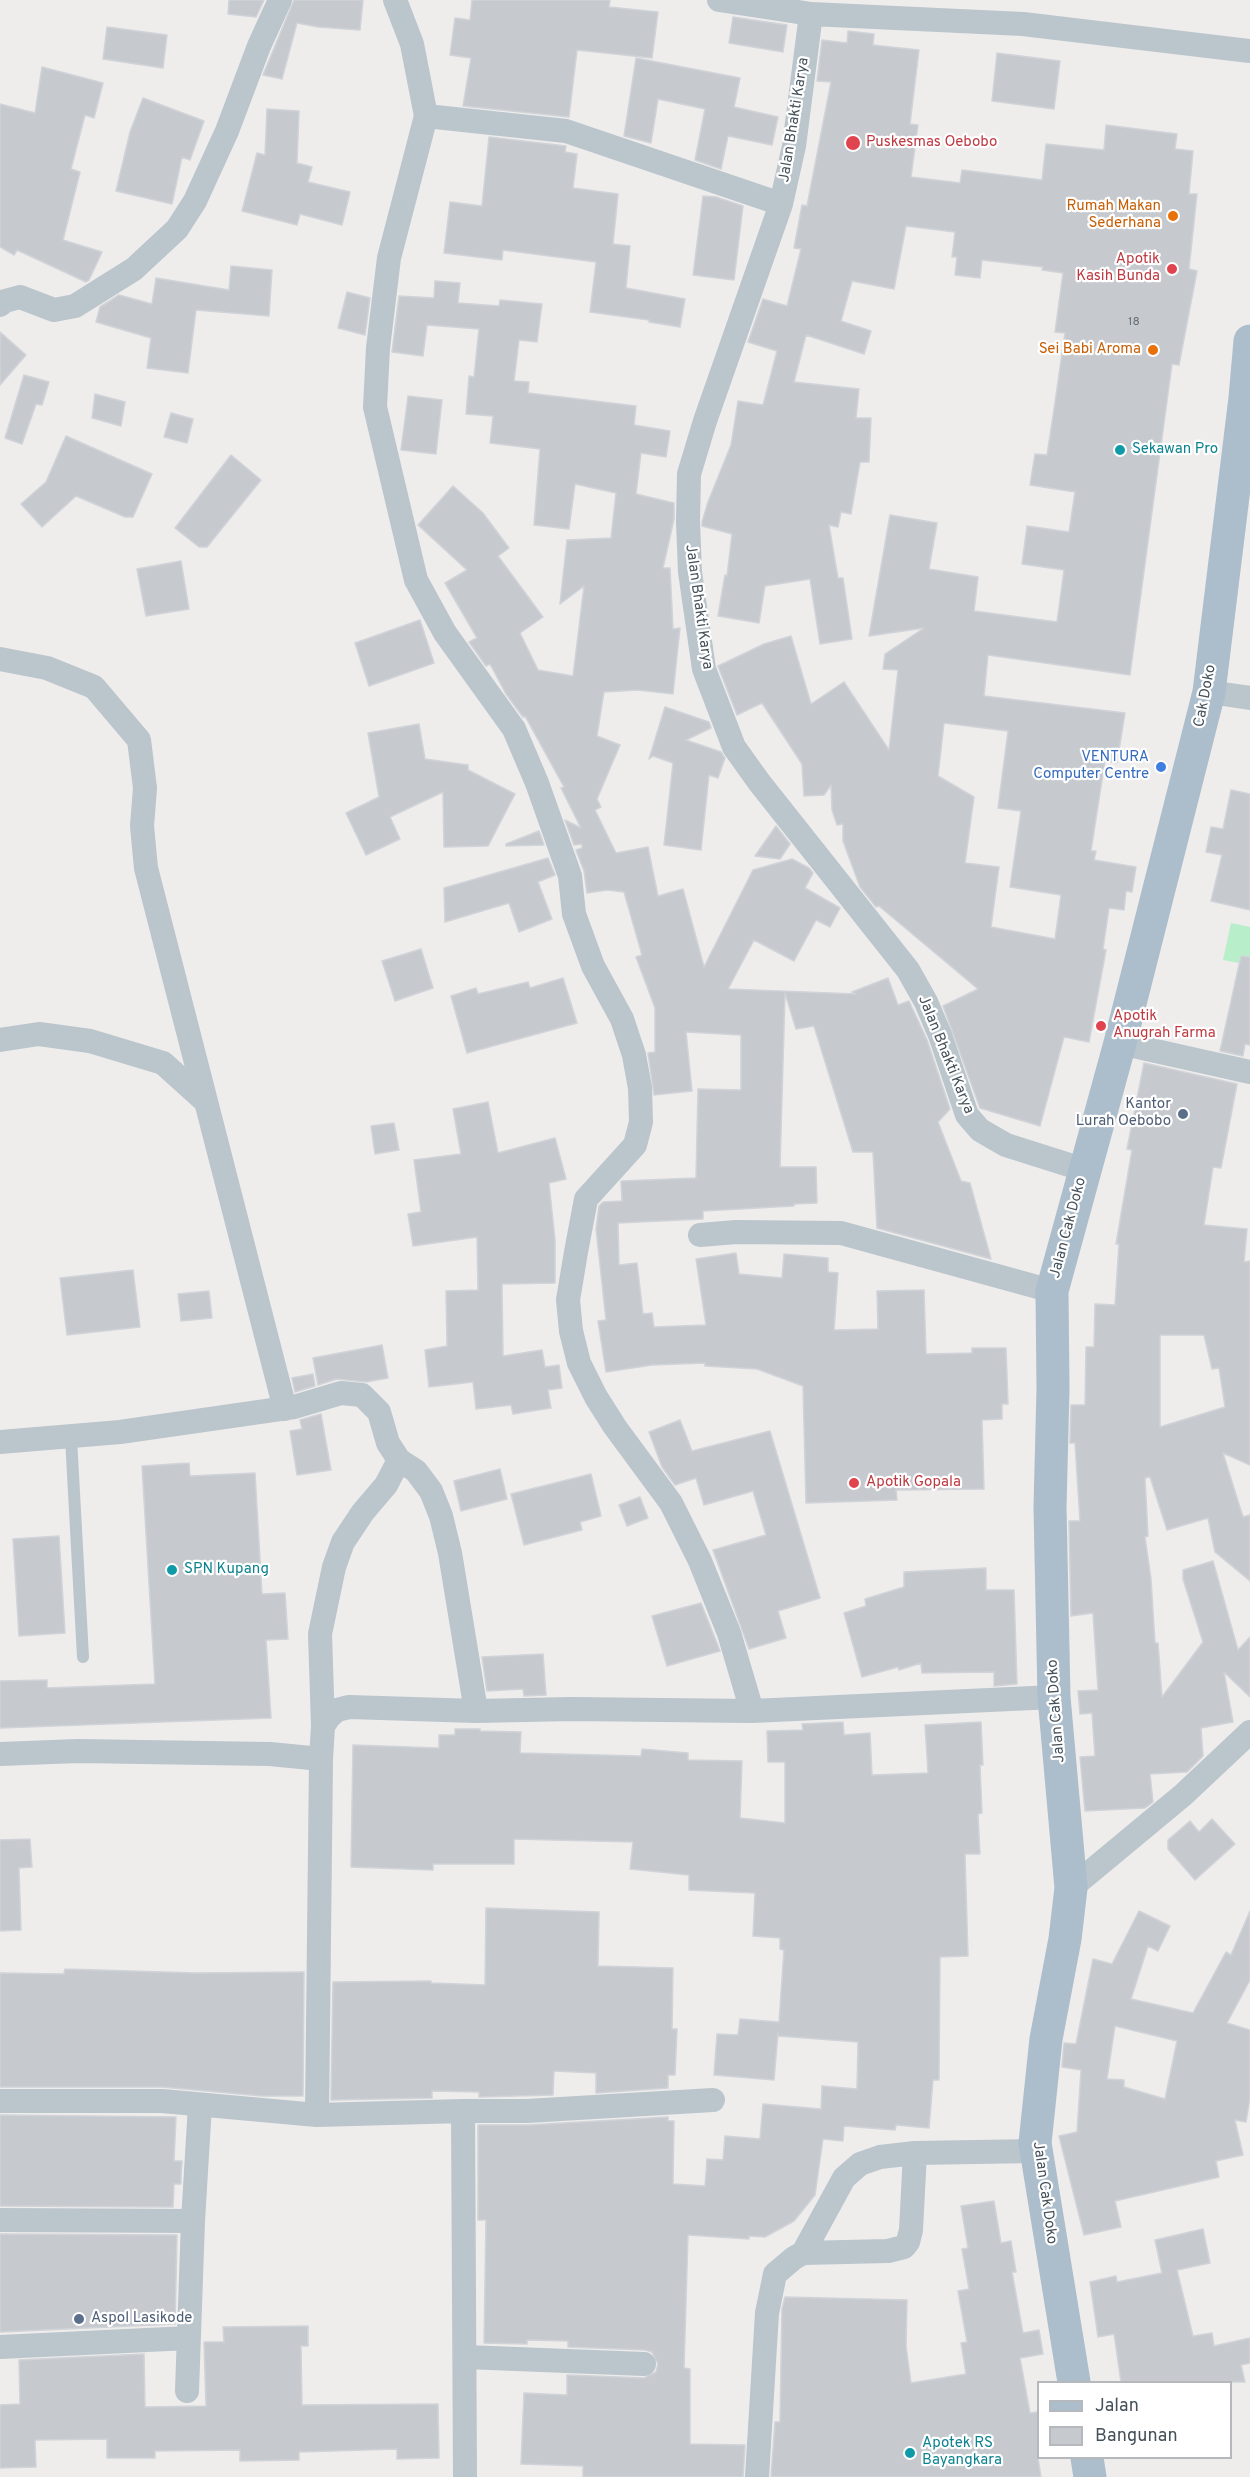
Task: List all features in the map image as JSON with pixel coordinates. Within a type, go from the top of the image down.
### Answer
[{"type":"main road","name":"Cak Doko","points":[[1120,1043],[1209,692],[1248,398],[1250,341]]},
{"type":"main road","name":"Jalan Cak Doko","points":[[1074,2381],[1035,2143],[1046,2039],[1065,1939],[1071,1888],[1054,1697],[1050,1507],[1053,1389],[1052,1291],[1120,1043]]},
{"type":"main road","points":[[1087,2459],[1090,2477]]},
{"type":"street","points":[[0,305],[5,301],[20,297],[54,310],[75,306],[134,269],[177,229],[195,201],[227,131],[259,46],[280,0]]},
{"type":"street","points":[[395,0],[412,44],[426,116],[389,258],[378,348],[375,407],[416,580],[445,633],[514,729],[537,783],[570,876],[577,924],[593,966],[622,1019],[634,1054],[640,1088],[640,1122],[635,1145],[586,1200],[576,1252],[568,1300],[571,1331],[579,1363],[596,1397],[615,1427],[671,1503],[700,1561],[729,1633],[752,1711]]},
{"type":"street","points":[[719,0],[811,14],[1023,24],[1250,51]]},
{"type":"street","name":"Jalan Bhakti Karya","points":[[811,14],[794,146],[781,204],[705,421],[689,474],[690,572],[704,669],[734,747],[759,782],[908,970],[926,1002],[940,1035],[967,1115],[980,1130],[1006,1145],[1085,1170]]},
{"type":"street","points":[[426,116],[566,131],[781,204]]},
{"type":"street","points":[[0,658],[47,668],[94,687],[139,740],[145,788],[142,826],[146,868],[285,1408]]},
{"type":"street","points":[[1209,692],[1250,698]]},
{"type":"street","points":[[0,1040],[39,1034],[90,1041],[163,1063],[204,1100]]},
{"type":"street","points":[[1120,1043],[1250,1072]]},
{"type":"street","points":[[700,1235],[736,1232],[841,1233],[1052,1291]]},
{"type":"street","points":[[0,1442],[71,1438],[285,1408],[342,1393],[362,1395],[379,1412],[388,1443],[399,1460],[416,1471],[431,1491],[441,1516],[450,1553],[476,1711]]},
{"type":"street","points":[[317,2115],[323,1726],[320,1634],[334,1567],[343,1542],[363,1512],[386,1485],[399,1460]]},
{"type":"street","points":[[323,1726],[337,1710],[349,1707],[476,1711],[572,1709],[752,1711],[1054,1697]]},
{"type":"street","points":[[1071,1888],[1183,1794],[1250,1732]]},
{"type":"street","points":[[0,1754],[78,1751],[270,1754],[321,1759]]},
{"type":"street","points":[[0,2101],[162,2101],[317,2115],[527,2111],[713,2100]]},
{"type":"street","points":[[187,2391],[192,2221],[200,2105]]},
{"type":"street","points":[[463,2111],[465,2477]]},
{"type":"street","points":[[803,2253],[844,2178],[860,2164],[880,2157],[915,2153],[1036,2151]]},
{"type":"street","points":[[757,2477],[766,2313],[775,2274],[803,2253],[888,2251],[904,2247],[911,2230],[915,2153]]},
{"type":"street","points":[[0,2220],[192,2221]]},
{"type":"street","points":[[0,2347],[189,2338]]},
{"type":"street","points":[[465,2357],[644,2364]]},
{"type":"lane","points":[[71,1438],[83,1657]]},
{"type":"green space","points":[[1231,923],[1250,927],[1250,965],[1223,960]]},
{"type":"building","points":[[229,0],[264,0],[256,17],[228,14]]},
{"type":"building","points":[[294,0],[363,0],[360,30],[297,23],[282,79],[263,75]]},
{"type":"building","points":[[472,0],[610,0],[609,7],[658,12],[652,58],[577,50],[569,117],[463,106],[471,58],[450,55],[455,18],[470,20]]},
{"type":"building","points":[[733,17],[787,25],[783,52],[729,43]]},
{"type":"building","points":[[107,27],[167,35],[163,68],[103,59]]},
{"type":"building","points":[[848,31],[874,34],[873,45],[919,50],[910,124],[918,125],[911,177],[960,183],[962,170],[1042,180],[1046,144],[1104,150],[1106,125],[1177,134],[1175,149],[1193,151],[1189,194],[1197,194],[1189,269],[1197,271],[1179,365],[1172,364],[1130,675],[988,655],[984,696],[1125,713],[1117,763],[1105,761],[1091,851],[1096,851],[1094,860],[1136,867],[1132,892],[1126,891],[1124,910],[1109,908],[1103,949],[1106,950],[1089,1042],[1064,1037],[1040,1126],[980,1108],[943,1006],[978,989],[879,906],[876,907],[860,887],[843,841],[843,824],[837,825],[832,810],[831,785],[824,795],[804,796],[802,764],[762,703],[737,715],[718,666],[764,644],[791,636],[811,704],[844,682],[889,750],[898,670],[883,669],[885,654],[924,628],[869,636],[890,515],[937,523],[929,569],[978,577],[974,611],[1057,622],[1064,570],[1022,564],[1027,526],[1069,532],[1075,492],[1030,485],[1035,454],[1047,455],[1065,333],[1055,332],[1063,273],[1042,270],[1043,267],[982,260],[980,278],[955,275],[957,257],[952,257],[955,232],[906,226],[894,289],[852,281],[841,321],[871,331],[864,354],[806,335],[794,382],[859,389],[856,418],[871,418],[869,462],[860,462],[851,514],[841,512],[838,527],[829,525],[838,578],[843,578],[852,639],[820,644],[810,579],[765,586],[759,623],[718,616],[725,575],[727,576],[732,534],[702,526],[702,522],[731,445],[738,401],[763,405],[777,351],[748,342],[763,299],[787,306],[801,249],[794,248],[802,205],[807,206],[831,82],[817,81],[822,40],[847,43]],"holes":[[[944,723],[1008,731],[998,808],[1021,811],[1010,887],[1061,895],[1055,939],[991,927],[999,867],[965,863],[974,797],[938,776]]]},
{"type":"building","points":[[997,53],[1060,61],[1054,109],[992,101]]},
{"type":"building","points":[[636,58],[740,78],[734,107],[778,117],[772,145],[728,136],[721,169],[695,160],[705,109],[658,99],[651,143],[624,136]]},
{"type":"building","points":[[42,67],[103,83],[94,118],[85,115],[71,169],[80,172],[63,240],[102,252],[86,282],[17,250],[14,255],[0,247],[0,104],[35,113]]},
{"type":"building","points":[[143,98],[204,121],[190,160],[182,157],[172,204],[116,191],[130,132]]},
{"type":"building","points":[[267,109],[299,111],[297,163],[312,167],[308,182],[350,192],[342,225],[300,214],[297,225],[242,211],[257,153],[265,155]]},
{"type":"building","points":[[489,137],[566,146],[565,152],[577,154],[573,188],[618,194],[613,244],[630,246],[626,288],[685,299],[680,327],[649,322],[649,320],[590,312],[596,262],[503,250],[502,260],[444,253],[450,202],[482,206]]},
{"type":"building","points":[[703,196],[716,197],[743,206],[734,280],[693,275]]},
{"type":"building","points":[[231,266],[272,270],[269,316],[196,310],[188,373],[147,368],[151,338],[96,322],[100,307],[119,295],[152,304],[156,278],[229,290]]},
{"type":"building","points":[[435,281],[460,283],[458,303],[499,306],[500,300],[542,304],[537,342],[519,340],[514,381],[529,382],[528,393],[636,406],[634,425],[670,431],[666,457],[641,453],[636,494],[674,503],[674,519],[663,568],[670,568],[673,629],[680,628],[673,694],[638,690],[604,692],[597,736],[620,745],[597,799],[601,807],[595,810],[616,853],[648,847],[658,896],[683,889],[704,967],[753,870],[792,859],[809,868],[813,873],[805,888],[840,908],[830,927],[816,920],[794,961],[754,940],[728,989],[856,994],[852,992],[888,978],[898,1005],[909,1001],[927,1040],[950,1109],[938,1122],[961,1181],[970,1183],[991,1259],[877,1228],[873,1152],[853,1152],[814,1026],[796,1029],[785,993],[780,1167],[816,1167],[817,1203],[703,1211],[703,1219],[618,1223],[619,1265],[637,1263],[643,1314],[652,1313],[654,1327],[706,1325],[696,1259],[736,1253],[739,1274],[782,1278],[784,1254],[828,1258],[828,1272],[838,1273],[834,1330],[878,1329],[877,1291],[924,1290],[926,1354],[972,1353],[972,1348],[1006,1348],[1008,1404],[1002,1404],[1002,1419],[982,1420],[984,1489],[896,1490],[897,1500],[806,1503],[803,1386],[757,1369],[705,1366],[705,1363],[652,1365],[606,1372],[598,1321],[606,1320],[596,1229],[599,1206],[603,1202],[622,1201],[621,1181],[696,1178],[698,1089],[741,1090],[741,1035],[686,1032],[692,1091],[654,1095],[648,1053],[655,1052],[655,1008],[636,957],[642,955],[624,892],[607,890],[587,893],[584,871],[576,850],[582,848],[582,844],[574,845],[565,820],[581,828],[561,788],[564,787],[525,716],[523,717],[506,694],[490,664],[486,666],[469,642],[477,638],[445,583],[467,570],[418,525],[453,486],[483,513],[509,548],[498,556],[543,617],[520,633],[538,670],[573,676],[584,586],[560,604],[567,540],[611,538],[616,493],[575,484],[569,529],[534,525],[540,449],[490,443],[493,416],[466,414],[469,376],[474,377],[479,329],[427,325],[423,356],[392,352],[399,296],[434,298]]},
{"type":"building","points":[[347,292],[370,298],[365,335],[338,328]]},
{"type":"building","points":[[0,332],[26,355],[0,385]]},
{"type":"building","points":[[24,375],[49,382],[42,405],[36,404],[22,444],[5,438]]},
{"type":"building","points":[[95,394],[125,402],[121,426],[92,418]]},
{"type":"building","points":[[408,396],[442,400],[436,454],[401,450]]},
{"type":"building","points":[[171,413],[193,419],[187,443],[164,437]]},
{"type":"building","points":[[66,436],[152,474],[133,517],[125,517],[76,496],[42,527],[21,504],[46,482]]},
{"type":"building","points":[[231,455],[261,480],[207,547],[199,547],[175,528]]},
{"type":"building","points":[[181,561],[189,609],[146,616],[137,569]]},
{"type":"building","points":[[420,620],[434,663],[369,686],[355,643]]},
{"type":"building","points":[[665,707],[709,722],[711,728],[686,740],[721,752],[725,758],[718,778],[709,775],[701,850],[664,845],[673,763],[653,756],[649,759]]},
{"type":"building","points":[[419,724],[425,759],[468,765],[468,770],[515,794],[488,846],[444,847],[443,792],[390,817],[400,839],[366,855],[346,813],[379,797],[368,733]]},
{"type":"building","points":[[1231,790],[1250,794],[1250,910],[1211,901],[1222,855],[1206,852],[1211,827],[1223,829]]},
{"type":"building","points":[[776,826],[790,844],[780,859],[755,856]]},
{"type":"building","points":[[539,831],[544,845],[506,846],[506,844]]},
{"type":"building","points":[[548,858],[555,875],[538,882],[552,919],[519,932],[509,903],[445,922],[444,888]]},
{"type":"building","points":[[421,949],[433,988],[395,1001],[382,961]]},
{"type":"building","points":[[1241,956],[1250,957],[1250,1045],[1245,1044],[1243,1056],[1220,1051]]},
{"type":"building","points":[[563,978],[577,1023],[467,1053],[451,996],[476,988],[478,994],[528,982],[530,988]]},
{"type":"building","points":[[1144,1063],[1237,1084],[1221,1168],[1213,1167],[1204,1225],[1247,1229],[1244,1262],[1250,1261],[1250,1465],[1223,1453],[1243,1517],[1250,1515],[1250,1581],[1215,1552],[1208,1518],[1167,1530],[1150,1477],[1145,1478],[1148,1536],[1145,1537],[1162,1697],[1203,1642],[1183,1579],[1183,1570],[1213,1561],[1238,1650],[1250,1637],[1250,1697],[1224,1672],[1233,1722],[1201,1728],[1203,1756],[1187,1772],[1150,1774],[1153,1802],[1145,1808],[1085,1811],[1080,1757],[1095,1756],[1092,1713],[1080,1714],[1078,1691],[1098,1690],[1093,1613],[1071,1616],[1069,1521],[1080,1521],[1075,1443],[1070,1443],[1071,1405],[1085,1405],[1086,1347],[1094,1347],[1095,1304],[1115,1305],[1119,1244],[1116,1244],[1132,1150],[1127,1149]],"holes":[[[1160,1335],[1204,1335],[1212,1369],[1219,1368],[1225,1407],[1160,1427]]]},
{"type":"building","points":[[488,1102],[498,1153],[555,1138],[566,1179],[549,1183],[555,1240],[555,1283],[502,1284],[503,1356],[542,1350],[545,1367],[559,1365],[562,1388],[548,1390],[551,1408],[513,1414],[511,1405],[476,1409],[473,1382],[429,1387],[425,1350],[447,1346],[446,1291],[478,1290],[477,1237],[413,1246],[408,1214],[421,1212],[414,1160],[461,1154],[453,1109]]},
{"type":"building","points":[[394,1123],[399,1150],[375,1154],[371,1126]]},
{"type":"building","points":[[133,1270],[140,1327],[67,1335],[60,1278]]},
{"type":"building","points":[[209,1291],[212,1318],[181,1321],[178,1294]]},
{"type":"building","points":[[382,1345],[388,1378],[366,1382],[337,1379],[318,1385],[313,1358]]},
{"type":"building","points":[[313,1374],[315,1386],[295,1392],[292,1378]]},
{"type":"building","points":[[321,1414],[331,1470],[297,1475],[290,1431],[302,1429],[300,1420]]},
{"type":"building","points":[[680,1420],[692,1451],[770,1431],[820,1598],[778,1611],[786,1638],[749,1649],[713,1550],[766,1535],[753,1491],[704,1505],[696,1478],[675,1485],[662,1467],[649,1432]]},
{"type":"building","points":[[189,1463],[190,1476],[255,1473],[262,1594],[285,1593],[288,1639],[266,1640],[271,1718],[0,1728],[0,1681],[47,1680],[47,1688],[155,1684],[142,1466]]},
{"type":"building","points":[[500,1469],[507,1499],[461,1511],[454,1481]]},
{"type":"building","points":[[591,1474],[601,1516],[580,1522],[582,1530],[524,1545],[511,1494]]},
{"type":"building","points":[[640,1497],[648,1518],[627,1526],[619,1505]]},
{"type":"building","points":[[59,1536],[65,1633],[19,1636],[13,1539]]},
{"type":"building","points":[[986,1568],[986,1590],[1014,1590],[1017,1684],[994,1686],[994,1672],[922,1673],[921,1663],[862,1677],[844,1613],[866,1606],[865,1599],[904,1587],[904,1572]]},
{"type":"building","points":[[701,1603],[720,1651],[667,1666],[652,1616]]},
{"type":"building","points":[[543,1654],[546,1695],[524,1696],[523,1689],[487,1691],[482,1657]]},
{"type":"building","points":[[843,1722],[844,1735],[870,1733],[872,1775],[928,1773],[925,1725],[981,1722],[983,1765],[980,1765],[982,1813],[978,1814],[980,1854],[965,1854],[968,1956],[940,1957],[939,2080],[933,2080],[929,2128],[896,2125],[895,2130],[844,2126],[843,2141],[823,2139],[815,2195],[794,2221],[765,2237],[749,2236],[749,2239],[688,2235],[684,2368],[690,2369],[690,2444],[745,2445],[743,2477],[583,2477],[583,2466],[521,2464],[524,2393],[567,2395],[567,2375],[644,2378],[656,2372],[658,2364],[652,2352],[645,2350],[568,2347],[568,2341],[527,2340],[527,2344],[484,2343],[486,2220],[478,2220],[478,2125],[528,2125],[668,2117],[668,2121],[674,2121],[673,2184],[705,2186],[707,2159],[723,2160],[725,2136],[760,2139],[763,2104],[821,2109],[822,2086],[857,2089],[858,2042],[778,2036],[778,2033],[774,2080],[714,2075],[717,2034],[738,2035],[740,2019],[779,2022],[784,1950],[780,1949],[780,1938],[753,1936],[755,1893],[689,1890],[689,1875],[630,1869],[633,1842],[514,1839],[514,1864],[433,1864],[433,1870],[351,1867],[353,1745],[439,1748],[439,1735],[455,1735],[455,1729],[480,1729],[480,1731],[521,1732],[520,1753],[641,1756],[642,1749],[688,1753],[688,1760],[742,1761],[740,1818],[785,1823],[785,1762],[768,1762],[767,1731],[803,1730],[802,1724]]},
{"type":"building","points":[[1212,1819],[1235,1844],[1195,1880],[1168,1849],[1168,1840],[1190,1821],[1199,1832]]},
{"type":"building","points":[[30,1839],[32,1867],[19,1868],[21,1930],[0,1931],[0,1840]]},
{"type":"building","points":[[486,1908],[599,1912],[598,1966],[673,1968],[672,2029],[677,2029],[675,2075],[668,2075],[668,2088],[596,2093],[596,2073],[554,2071],[553,2095],[479,2097],[479,2092],[432,2091],[432,2098],[331,2100],[333,1982],[431,1981],[431,1983],[485,1985]]},
{"type":"building","points":[[1139,1911],[1170,1926],[1158,1951],[1148,1946],[1131,1999],[1193,2013],[1226,1952],[1231,1955],[1250,1911],[1250,1980],[1227,2023],[1250,2030],[1250,2098],[1246,2122],[1235,2120],[1243,2155],[1216,2161],[1219,2177],[1115,2201],[1121,2227],[1084,2235],[1059,2136],[1077,2132],[1081,2070],[1062,2067],[1064,2043],[1076,2044],[1093,1959],[1112,1964]],"holes":[[[1115,2026],[1177,2041],[1165,2099],[1124,2087],[1124,2080],[1107,2079]]]},
{"type":"building","points":[[65,1969],[196,1973],[304,1972],[303,2096],[262,2096],[162,2087],[0,2087],[0,1973],[64,1974]]},
{"type":"building","points":[[0,2115],[176,2117],[174,2161],[182,2161],[181,2184],[174,2184],[173,2207],[0,2206]]},
{"type":"building","points":[[994,2201],[1001,2243],[1011,2241],[1016,2272],[1012,2272],[1023,2333],[1039,2330],[1043,2354],[1020,2358],[1030,2413],[1037,2412],[1037,2459],[1041,2477],[771,2477],[775,2422],[780,2422],[782,2309],[785,2297],[907,2300],[906,2346],[911,2383],[966,2374],[961,2343],[967,2342],[958,2291],[969,2289],[962,2249],[968,2248],[961,2206]]},
{"type":"building","points":[[1203,2229],[1210,2263],[1177,2270],[1193,2336],[1212,2333],[1214,2346],[1250,2338],[1250,2363],[1241,2365],[1245,2382],[1121,2381],[1114,2334],[1098,2337],[1090,2282],[1116,2276],[1117,2282],[1162,2273],[1155,2240]]},
{"type":"building","points":[[0,2234],[177,2235],[175,2324],[0,2332]]},
{"type":"building","points":[[308,2326],[308,2346],[301,2346],[302,2405],[438,2404],[439,2458],[397,2459],[397,2449],[299,2452],[299,2460],[240,2461],[240,2450],[155,2451],[155,2458],[107,2458],[107,2439],[35,2440],[36,2467],[0,2468],[0,2405],[20,2404],[19,2360],[144,2354],[145,2407],[206,2406],[204,2342],[224,2342],[223,2327]]},
{"type":"place","name":"Puskesmas Oebobo","points":[[853,143]]},
{"type":"place","name":"Rumah Makan Sederhana","points":[[1173,216]]},
{"type":"place","name":"Apotik Kasih Bunda","points":[[1172,269]]},
{"type":"place","name":"Sei Babi Aroma","points":[[1153,350]]},
{"type":"place","name":"Sekawan Pro","points":[[1120,450]]},
{"type":"place","name":"VENTURA Computer Centre","points":[[1161,767]]},
{"type":"place","name":"Apotik Anugrah Farma","points":[[1101,1026]]},
{"type":"place","name":"Kantor Lurah Oebobo","points":[[1183,1114]]},
{"type":"place","name":"Apotik Gopala","points":[[854,1483]]},
{"type":"place","name":"SPN Kupang","points":[[172,1570]]},
{"type":"place","name":"Aspol Lasikode","points":[[79,2319]]},
{"type":"place","name":"Apotek RS Bayangkara","points":[[910,2453]]}]
